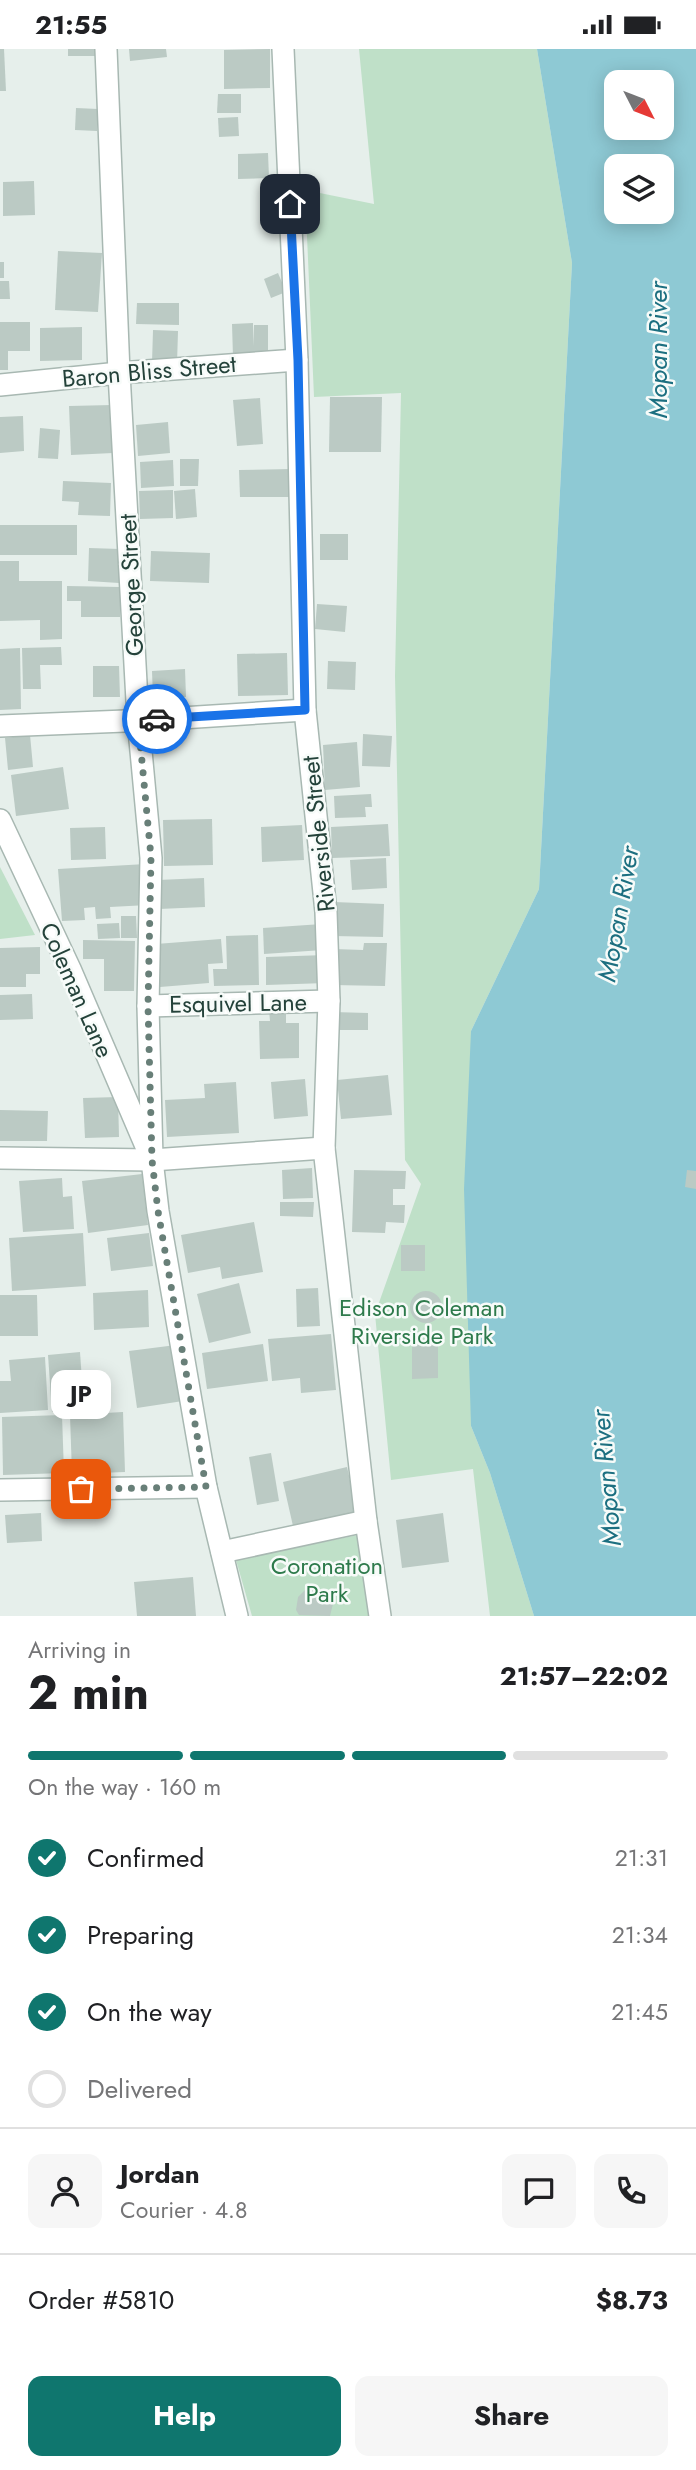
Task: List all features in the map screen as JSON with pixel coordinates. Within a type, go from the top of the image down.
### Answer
[{"type":"street","name":"George Street","points":[[106,49],[119,373],[138,719],[151,857],[148,1006],[152,1160],[158,1211],[206,1487],[237,1616]]},
{"type":"street","name":"Riverside Street","points":[[283,49],[298,360],[305,710],[326,912],[329,1001],[324,1148],[366,1521],[380,1616]]},
{"type":"street","name":"Baron Bliss Street","points":[[0,384],[298,360]]},
{"type":"street","points":[[0,726],[305,710]]},
{"type":"street","name":"Coleman Lane","points":[[0,820],[70,969],[152,1160]]},
{"type":"street","name":"Esquivel Lane","points":[[148,1006],[329,1001]]},
{"type":"street","points":[[0,1158],[152,1160],[324,1148]]},
{"type":"street","points":[[0,1490],[206,1487]]},
{"type":"street","points":[[222,1552],[366,1521]]},
{"type":"green space","name":"Edison Coleman Riverside Park","points":[[359,49],[537,49],[572,263],[539,889],[471,1031],[471,1426],[490,1473],[534,1616],[490,1616],[473,1469],[391,1480],[375,1314],[421,1184],[405,1160],[395,676],[401,393],[314,397],[305,190],[374,204]]},
{"type":"green space","points":[[0,867],[35,935],[0,939]]},
{"type":"green space","name":"Coronation Park","points":[[358,1535],[370,1616],[252,1616],[236,1560]]},
{"type":"water","name":"Mopan River","points":[[537,49],[696,49],[696,1616],[534,1616],[490,1473],[471,1426],[464,1189],[471,1031],[539,889],[572,263]]},
{"type":"building","points":[[0,49],[4,49],[6,91],[0,91]]},
{"type":"building","points":[[68,49],[95,49],[95,56],[68,56]]},
{"type":"building","points":[[129,49],[166,49],[167,57],[130,61]]},
{"type":"building","points":[[270,49],[270,88],[224,89],[224,50]]},
{"type":"building","points":[[218,94],[241,94],[241,113],[217,113]]},
{"type":"building","points":[[76,108],[98,109],[97,131],[75,130]]},
{"type":"building","points":[[238,117],[239,136],[219,137],[218,118]]},
{"type":"building","points":[[268,153],[269,178],[238,179],[238,154]]},
{"type":"building","points":[[34,181],[35,215],[3,216],[3,182]]},
{"type":"building","points":[[58,251],[102,253],[98,312],[55,310]]},
{"type":"building","points":[[0,262],[4,262],[4,278],[0,278]]},
{"type":"building","points":[[278,273],[286,292],[271,298],[264,279]]},
{"type":"building","points":[[0,281],[9,281],[10,299],[0,299]]},
{"type":"building","points":[[137,303],[179,303],[179,325],[136,324]]},
{"type":"building","points":[[0,322],[30,322],[30,351],[8,351],[8,370],[0,370]]},
{"type":"building","points":[[253,323],[253,346],[254,325],[268,325],[268,353],[254,352],[254,357],[233,357],[232,324]]},
{"type":"building","points":[[82,327],[82,360],[40,361],[40,328]]},
{"type":"building","points":[[153,330],[178,331],[177,364],[152,363]]},
{"type":"building","points":[[330,397],[382,397],[381,452],[329,452]]},
{"type":"building","points":[[260,398],[263,444],[237,446],[233,400]]},
{"type":"building","points":[[112,405],[113,453],[71,455],[69,406]]},
{"type":"building","points":[[23,416],[24,451],[0,453],[0,417]]},
{"type":"building","points":[[168,422],[170,453],[138,456],[136,425]]},
{"type":"building","points":[[40,428],[60,430],[58,459],[38,458]]},
{"type":"building","points":[[180,459],[199,459],[198,486],[180,486]]},
{"type":"building","points":[[173,460],[174,486],[141,488],[140,462]]},
{"type":"building","points":[[292,469],[292,497],[240,497],[239,470]]},
{"type":"building","points":[[63,481],[111,483],[110,516],[78,515],[79,502],[62,501]]},
{"type":"building","points":[[195,489],[197,517],[176,519],[174,491]]},
{"type":"building","points":[[173,490],[173,518],[140,519],[139,491]]},
{"type":"building","points":[[0,525],[77,525],[77,555],[0,555]]},
{"type":"building","points":[[320,534],[348,534],[348,560],[320,560]]},
{"type":"building","points":[[89,548],[120,549],[119,583],[88,581]]},
{"type":"building","points":[[151,551],[210,553],[209,583],[150,581]]},
{"type":"building","points":[[0,561],[19,561],[19,581],[62,581],[62,639],[40,640],[40,620],[0,621]]},
{"type":"building","points":[[67,586],[120,587],[120,617],[81,617],[81,601],[67,601]]},
{"type":"building","points":[[317,604],[347,606],[345,632],[315,629]]},
{"type":"building","points":[[61,647],[62,665],[40,665],[41,689],[23,689],[22,648]]},
{"type":"building","points":[[20,648],[21,709],[0,710],[0,649]]},
{"type":"building","points":[[287,653],[288,695],[238,696],[237,654]]},
{"type":"building","points":[[328,661],[356,662],[355,690],[327,689]]},
{"type":"building","points":[[93,666],[119,666],[120,697],[93,697]]},
{"type":"building","points":[[185,669],[186,697],[153,698],[152,671]]},
{"type":"building","points":[[363,734],[392,736],[390,767],[362,766]]},
{"type":"building","points":[[30,735],[33,767],[8,770],[5,738]]},
{"type":"building","points":[[357,742],[360,787],[325,790],[323,745]]},
{"type":"building","points":[[63,767],[69,809],[16,816],[11,775]]},
{"type":"building","points":[[371,794],[372,807],[365,807],[366,817],[335,818],[334,796]]},
{"type":"building","points":[[212,819],[213,865],[164,866],[163,820]]},
{"type":"building","points":[[388,824],[390,856],[332,858],[331,827]]},
{"type":"building","points":[[302,825],[304,860],[262,862],[261,827]]},
{"type":"building","points":[[105,827],[106,859],[71,860],[70,828]]},
{"type":"building","points":[[386,858],[387,888],[352,890],[350,860]]},
{"type":"building","points":[[146,864],[148,905],[110,907],[111,918],[96,919],[95,907],[84,908],[85,920],[62,921],[58,869]]},
{"type":"building","points":[[204,878],[205,907],[159,909],[158,880]]},
{"type":"building","points":[[334,902],[384,904],[383,937],[333,936]]},
{"type":"building","points":[[121,916],[136,916],[137,938],[121,938]]},
{"type":"building","points":[[119,923],[120,938],[98,939],[97,924]]},
{"type":"building","points":[[322,924],[323,950],[264,954],[263,928]]},
{"type":"building","points":[[258,935],[259,985],[214,986],[213,969],[227,969],[226,936]]},
{"type":"building","points":[[221,939],[223,963],[208,964],[209,983],[160,987],[156,944]]},
{"type":"building","points":[[83,940],[135,941],[134,991],[104,991],[104,959],[83,959]]},
{"type":"building","points":[[364,943],[387,943],[385,986],[333,985],[334,949],[363,950]]},
{"type":"building","points":[[40,947],[40,974],[26,974],[26,987],[0,987],[0,948]]},
{"type":"building","points":[[326,955],[326,983],[266,985],[266,957]]},
{"type":"building","points":[[32,994],[33,1019],[0,1020],[0,995]]},
{"type":"building","points":[[269,1010],[286,1010],[286,1023],[299,1023],[299,1058],[260,1059],[259,1021],[270,1021]]},
{"type":"building","points":[[333,1012],[368,1013],[368,1030],[333,1030]]},
{"type":"building","points":[[388,1075],[392,1115],[341,1119],[337,1080]]},
{"type":"building","points":[[305,1079],[308,1116],[274,1119],[271,1082]]},
{"type":"building","points":[[236,1082],[239,1133],[167,1137],[165,1100],[205,1098],[204,1084]]},
{"type":"building","points":[[118,1097],[119,1137],[85,1138],[83,1098]]},
{"type":"building","points":[[0,1110],[48,1111],[47,1141],[0,1141]]},
{"type":"building","points":[[312,1168],[313,1198],[283,1199],[282,1170]]},
{"type":"building","points":[[354,1170],[406,1171],[405,1189],[393,1189],[393,1205],[405,1205],[404,1223],[386,1222],[385,1233],[352,1232]]},
{"type":"building","points":[[687,1170],[696,1171],[696,1189],[685,1187]]},
{"type":"building","points":[[142,1174],[148,1225],[88,1233],[82,1181]]},
{"type":"building","points":[[62,1178],[63,1197],[72,1196],[74,1229],[23,1232],[19,1181]]},
{"type":"building","points":[[280,1202],[314,1202],[313,1217],[280,1216]]},
{"type":"building","points":[[254,1222],[263,1272],[222,1279],[220,1267],[188,1273],[181,1235]]},
{"type":"building","points":[[83,1233],[86,1286],[12,1291],[9,1238]]},
{"type":"building","points":[[149,1233],[153,1266],[111,1271],[107,1238]]},
{"type":"building","points":[[401,1245],[425,1245],[425,1271],[401,1271]]},
{"type":"building","points":[[239,1283],[251,1333],[209,1343],[197,1294]]},
{"type":"building","points":[[318,1288],[320,1326],[297,1327],[296,1289]]},
{"type":"building","points":[[148,1290],[149,1327],[94,1330],[93,1293]]},
{"type":"building","points":[[426,1291],[438,1295],[442,1307],[438,1319],[426,1323],[414,1319],[410,1307],[414,1295]]},
{"type":"building","points":[[0,1295],[37,1295],[38,1336],[0,1336]]},
{"type":"building","points":[[331,1334],[336,1390],[301,1393],[300,1378],[272,1381],[268,1339]]},
{"type":"building","points":[[412,1341],[438,1341],[438,1378],[412,1379]]},
{"type":"building","points":[[263,1344],[268,1381],[207,1389],[202,1353]]},
{"type":"building","points":[[176,1345],[183,1401],[137,1408],[129,1351]]},
{"type":"building","points":[[80,1352],[84,1410],[52,1412],[48,1355]]},
{"type":"building","points":[[45,1357],[48,1410],[0,1413],[0,1381],[11,1381],[9,1360]]},
{"type":"building","points":[[123,1412],[125,1472],[72,1474],[70,1415]]},
{"type":"building","points":[[62,1415],[64,1473],[3,1475],[2,1417]]},
{"type":"building","points":[[271,1453],[279,1501],[257,1505],[249,1457]]},
{"type":"building","points":[[347,1467],[357,1511],[293,1526],[283,1482]]},
{"type":"building","points":[[41,1513],[42,1541],[7,1543],[5,1515]]},
{"type":"building","points":[[443,1513],[449,1562],[402,1568],[396,1520]]},
{"type":"building","points":[[193,1577],[196,1616],[137,1616],[134,1582]]},
{"type":"building","points":[[312,1587],[328,1593],[333,1604],[330,1616],[299,1615],[296,1610],[298,1597]]},
{"type":"way so far","points":[[81,1489],[206,1487],[158,1211],[152,1160],[148,1006],[151,857],[138,719],[157,719]]},
{"type":"place","name":"JP","points":[[81,1489]]},
{"type":"route","points":[[157,719],[305,710],[298,360],[290,204]]}]
